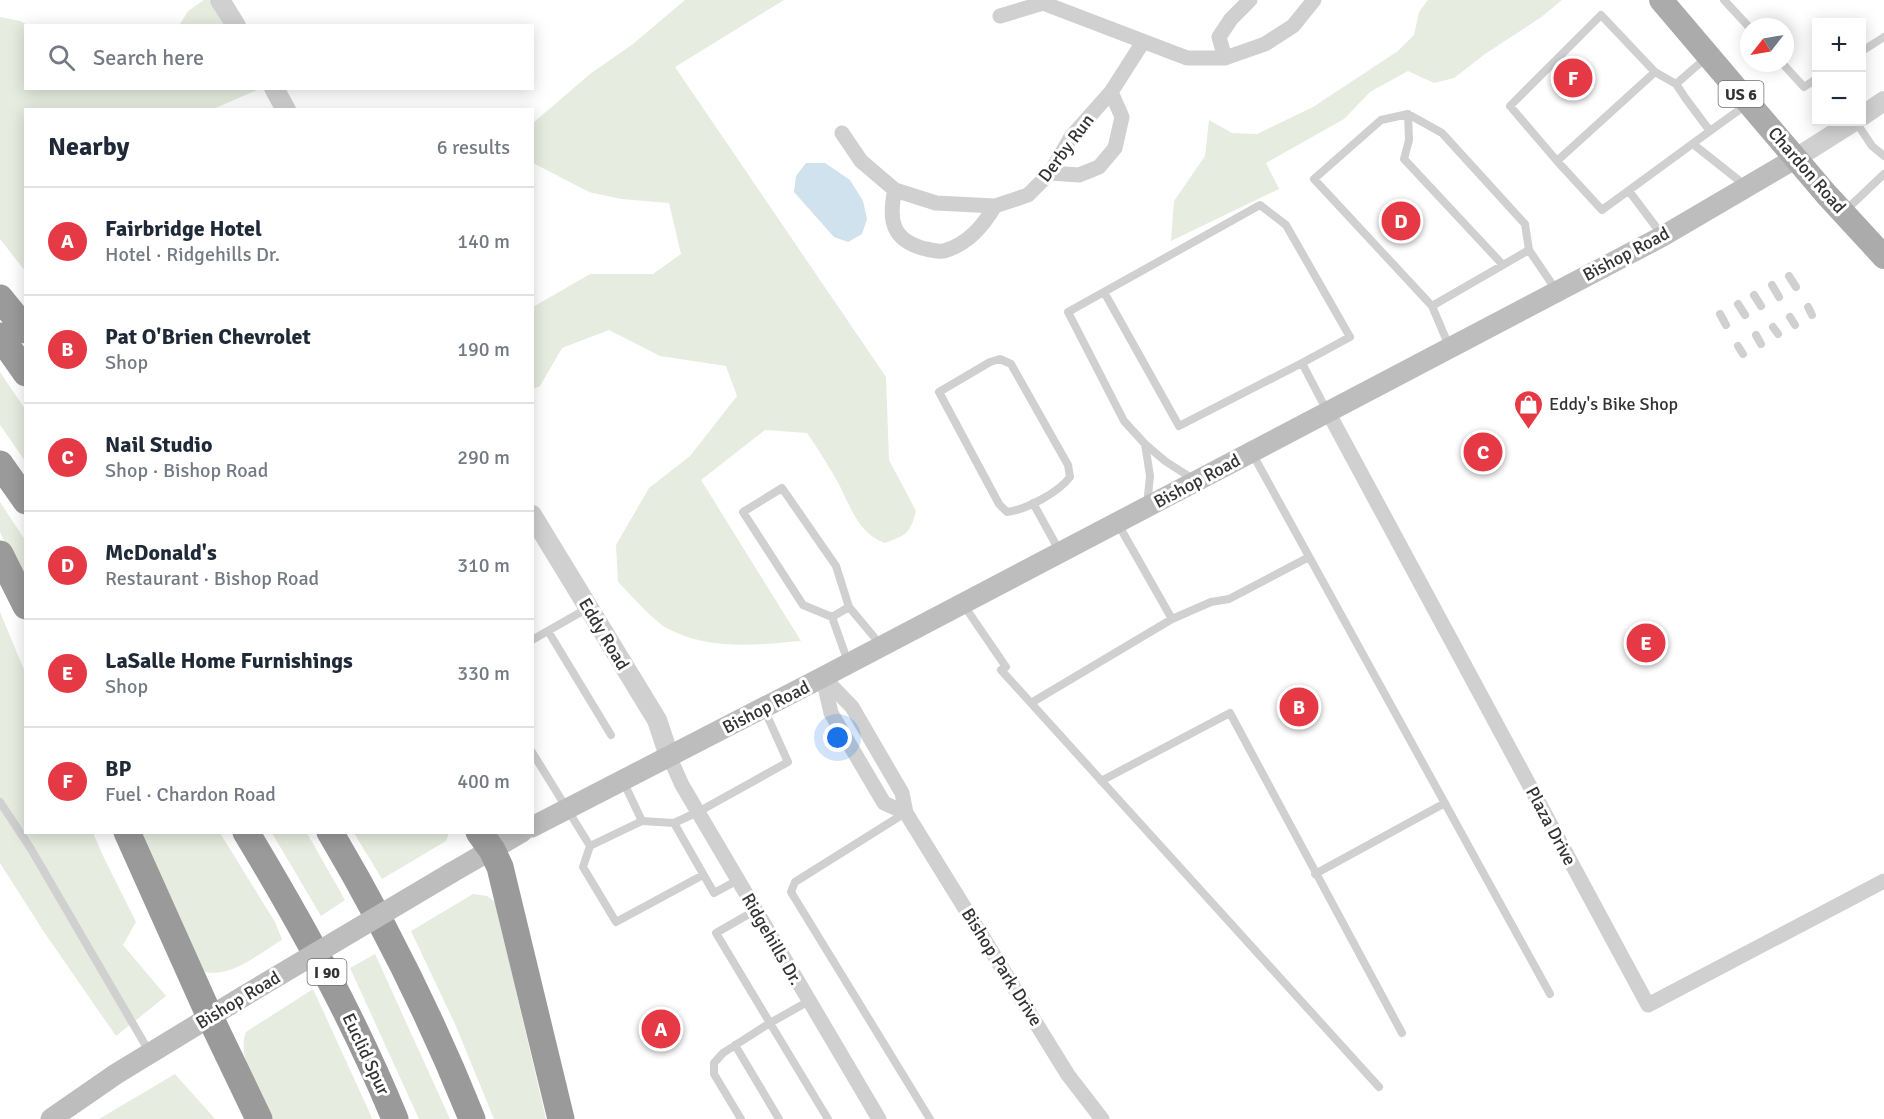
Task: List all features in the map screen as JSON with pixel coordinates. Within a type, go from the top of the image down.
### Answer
[{"type":"highway","points":[[0,298],[24,328]]},
{"type":"highway","points":[[0,336],[24,371]]},
{"type":"highway","points":[[0,464],[24,498]]},
{"type":"highway","points":[[0,554],[24,602]]},
{"type":"highway","points":[[128,834],[210,1017],[259,1119]]},
{"type":"highway","name":"Euclid Spur","points":[[247,834],[322,963],[357,1033],[395,1119]]},
{"type":"highway","points":[[331,834],[383,924],[409,976],[472,1119]]},
{"type":"highway","points":[[485,841],[500,867],[507,890],[561,1119]]},
{"type":"main road","name":"Chardon Road","points":[[1661,0],[1884,257]]},
{"type":"main road","name":"Bishop Road","points":[[534,826],[764,708],[1663,236],[1796,158]]},
{"type":"main road","name":"Bishop Road","points":[[51,1119],[150,1053],[451,873],[485,841],[514,834]]},
{"type":"street","points":[[220,0],[235,24]]},
{"type":"street","points":[[1225,58],[1219,37],[1231,19],[1250,0]]},
{"type":"street","points":[[1000,16],[1043,3],[1187,58],[1225,58],[1265,44],[1293,26],[1314,0]]},
{"type":"street","name":"Derby Run","points":[[842,133],[861,161],[895,189],[936,203],[995,206],[1028,195],[1050,173],[1071,137],[1111,92],[1143,42]]},
{"type":"street","points":[[275,90],[285,108]]},
{"type":"street","points":[[1050,173],[1079,175],[1099,167],[1114,148],[1122,117],[1111,92]]},
{"type":"street","points":[[1866,113],[1884,101]]},
{"type":"street","name":"Bishop Road","points":[[1796,158],[1848,126]]},
{"type":"street","points":[[895,189],[890,210],[895,229],[911,245],[942,252],[969,238],[985,223],[995,206]]},
{"type":"street","name":"Plaza Drive","points":[[1328,412],[1648,1005],[1884,881]]},
{"type":"street","name":"Eddy Road","points":[[534,518],[657,720],[669,756]]},
{"type":"street","name":"Bishop Park Drive","points":[[823,677],[831,714],[884,803],[906,813]]},
{"type":"street","name":"Bishop Park Drive","points":[[823,677],[852,707],[902,793],[906,813],[1068,1075],[1102,1119]]},
{"type":"street","name":"Ridgehills Dr.","points":[[669,756],[682,786],[879,1119]]},
{"type":"lane","points":[[1724,0],[1741,18]]},
{"type":"lane","points":[[1710,131],[1676,84],[1655,72],[1601,15],[1510,106],[1602,210],[1749,103]]},
{"type":"lane","points":[[1866,48],[1884,37]]},
{"type":"lane","points":[[1676,84],[1708,56]]},
{"type":"lane","points":[[1557,161],[1655,72]]},
{"type":"lane","points":[[1790,72],[1804,87],[1812,82]]},
{"type":"lane","points":[[1408,114],[1409,140],[1404,159],[1503,265]]},
{"type":"lane","points":[[1450,348],[1432,306],[1314,179],[1381,120],[1408,114],[1442,133],[1525,224],[1529,250],[1557,291]]},
{"type":"lane","points":[[1857,126],[1872,146],[1884,156]]},
{"type":"lane","points":[[1693,144],[1747,187]]},
{"type":"lane","points":[[1844,212],[1884,174]]},
{"type":"lane","points":[[1629,191],[1663,236]]},
{"type":"lane","points":[[1104,292],[1179,426],[1350,337],[1286,225],[1260,205],[1068,312],[1124,421],[1145,444],[1196,481]]},
{"type":"lane","points":[[1432,306],[1529,250]]},
{"type":"lane","points":[[1789,276],[1796,287]]},
{"type":"lane","points":[[1772,285],[1779,297]]},
{"type":"lane","points":[[1754,295],[1761,306]]},
{"type":"lane","points":[[1738,304],[1744,315]]},
{"type":"lane","points":[[1808,307],[1812,315]]},
{"type":"lane","points":[[1720,314],[1726,325]]},
{"type":"lane","points":[[1773,327],[1778,334]]},
{"type":"lane","points":[[1756,335],[1761,344]]},
{"type":"lane","points":[[1738,346],[1743,354]]},
{"type":"lane","points":[[1000,359],[1011,364],[1068,465],[1070,477],[1064,486],[1033,503],[1017,511],[1007,512],[999,504],[939,392],[990,362],[1000,359]]},
{"type":"lane","points":[[1302,363],[1328,412]]},
{"type":"lane","points":[[1145,444],[1150,476],[1146,508]]},
{"type":"lane","points":[[1251,452],[1550,994]]},
{"type":"lane","points":[[849,663],[832,617],[803,605],[743,512],[782,488],[836,566],[849,607],[882,646]]},
{"type":"lane","points":[[1033,503],[1060,552]]},
{"type":"lane","points":[[1117,522],[1172,619]]},
{"type":"lane","points":[[1031,703],[1172,619],[1211,602],[1229,599],[1309,557]]},
{"type":"lane","points":[[963,604],[1004,669],[1031,703],[1379,1087]]},
{"type":"lane","points":[[832,617],[849,607]]},
{"type":"lane","points":[[534,639],[589,608]]},
{"type":"lane","points":[[549,631],[611,735]]},
{"type":"lane","points":[[703,875],[616,922],[583,867],[590,846],[642,821],[674,823],[788,762],[764,708]]},
{"type":"lane","points":[[1101,781],[1230,713],[1402,1033]]},
{"type":"lane","points":[[534,755],[590,846]]},
{"type":"lane","points":[[623,781],[642,821]]},
{"type":"lane","points":[[0,802],[31,849],[150,1053]]},
{"type":"lane","points":[[1316,873],[1444,803]]},
{"type":"lane","points":[[906,813],[795,882],[791,892],[930,1119]]},
{"type":"lane","points":[[674,823],[714,893],[738,880]]},
{"type":"lane","points":[[756,910],[716,933],[828,1119]]},
{"type":"lane","points":[[741,1119],[714,1074],[714,1063],[735,1045],[809,1001]]},
{"type":"lane","points":[[735,1045],[779,1119]]},
{"type":"shaded area","points":[[204,0],[209,0],[222,24],[180,24],[188,11]]},
{"type":"shaded area","points":[[685,0],[784,0],[675,67],[886,377],[889,460],[916,511],[912,525],[906,533],[885,543],[875,538],[867,532],[854,515],[835,477],[807,433],[765,430],[701,480],[801,641],[749,645],[715,643],[681,635],[659,623],[618,582],[616,545],[649,488],[690,456],[737,396],[726,366],[660,356],[609,330],[562,348],[540,386],[534,389],[534,306],[590,274],[653,274],[681,254],[669,203],[621,199],[589,192],[534,164],[534,122],[590,74],[633,44]]},
{"type":"shaded area","points":[[1428,0],[1562,0],[1454,78],[1434,83],[1408,71],[1370,92],[1344,119],[1266,163],[1279,189],[1171,241],[1174,201],[1205,156],[1209,120],[1232,133],[1257,134],[1313,107],[1398,51],[1414,35],[1419,12]]},
{"type":"shaded area","points":[[0,17],[26,24],[24,24],[24,90],[257,90],[215,108],[24,108],[24,270],[0,239]]},
{"type":"shaded area","points":[[0,372],[24,408],[24,460],[0,425]]},
{"type":"shaded area","points":[[0,502],[24,538],[24,583],[0,532]]},
{"type":"shaded area","points":[[0,612],[24,670],[24,834],[93,834],[136,922],[123,945],[166,996],[116,1036],[44,932],[0,863]]},
{"type":"shaded area","points":[[140,834],[221,834],[275,922],[282,940],[235,968],[215,973],[205,972],[193,951]]},
{"type":"shaded area","points":[[273,834],[308,834],[345,900],[321,916]]},
{"type":"shaded area","points":[[355,834],[449,834],[446,841],[382,879]]},
{"type":"shaded area","points":[[473,894],[487,896],[495,902],[546,1119],[494,1119],[455,1024],[411,931]]},
{"type":"shaded area","points":[[375,954],[450,1119],[419,1119],[350,968]]},
{"type":"shaded area","points":[[313,989],[372,1119],[272,1119],[256,1088],[244,1053],[246,1032]]},
{"type":"shaded area","points":[[175,1074],[215,1119],[99,1119]]},
{"type":"water","points":[[806,163],[825,163],[850,180],[863,201],[867,219],[862,234],[848,242],[834,237],[794,192],[796,176]]},
{"type":"place","name":"BP","points":[[1573,78]]},
{"type":"place","name":"McDonald's","points":[[1401,221]]},
{"type":"place","name":"Eddy's Bike Shop","points":[[1528,430]]},
{"type":"place","name":"Nail Studio","points":[[1483,452]]},
{"type":"place","name":"LaSalle Home Furnishings","points":[[1646,643]]},
{"type":"place","name":"Pat O'Brien Chevrolet","points":[[1299,707]]},
{"type":"place","name":"Fairbridge Hotel","points":[[661,1029]]}]
